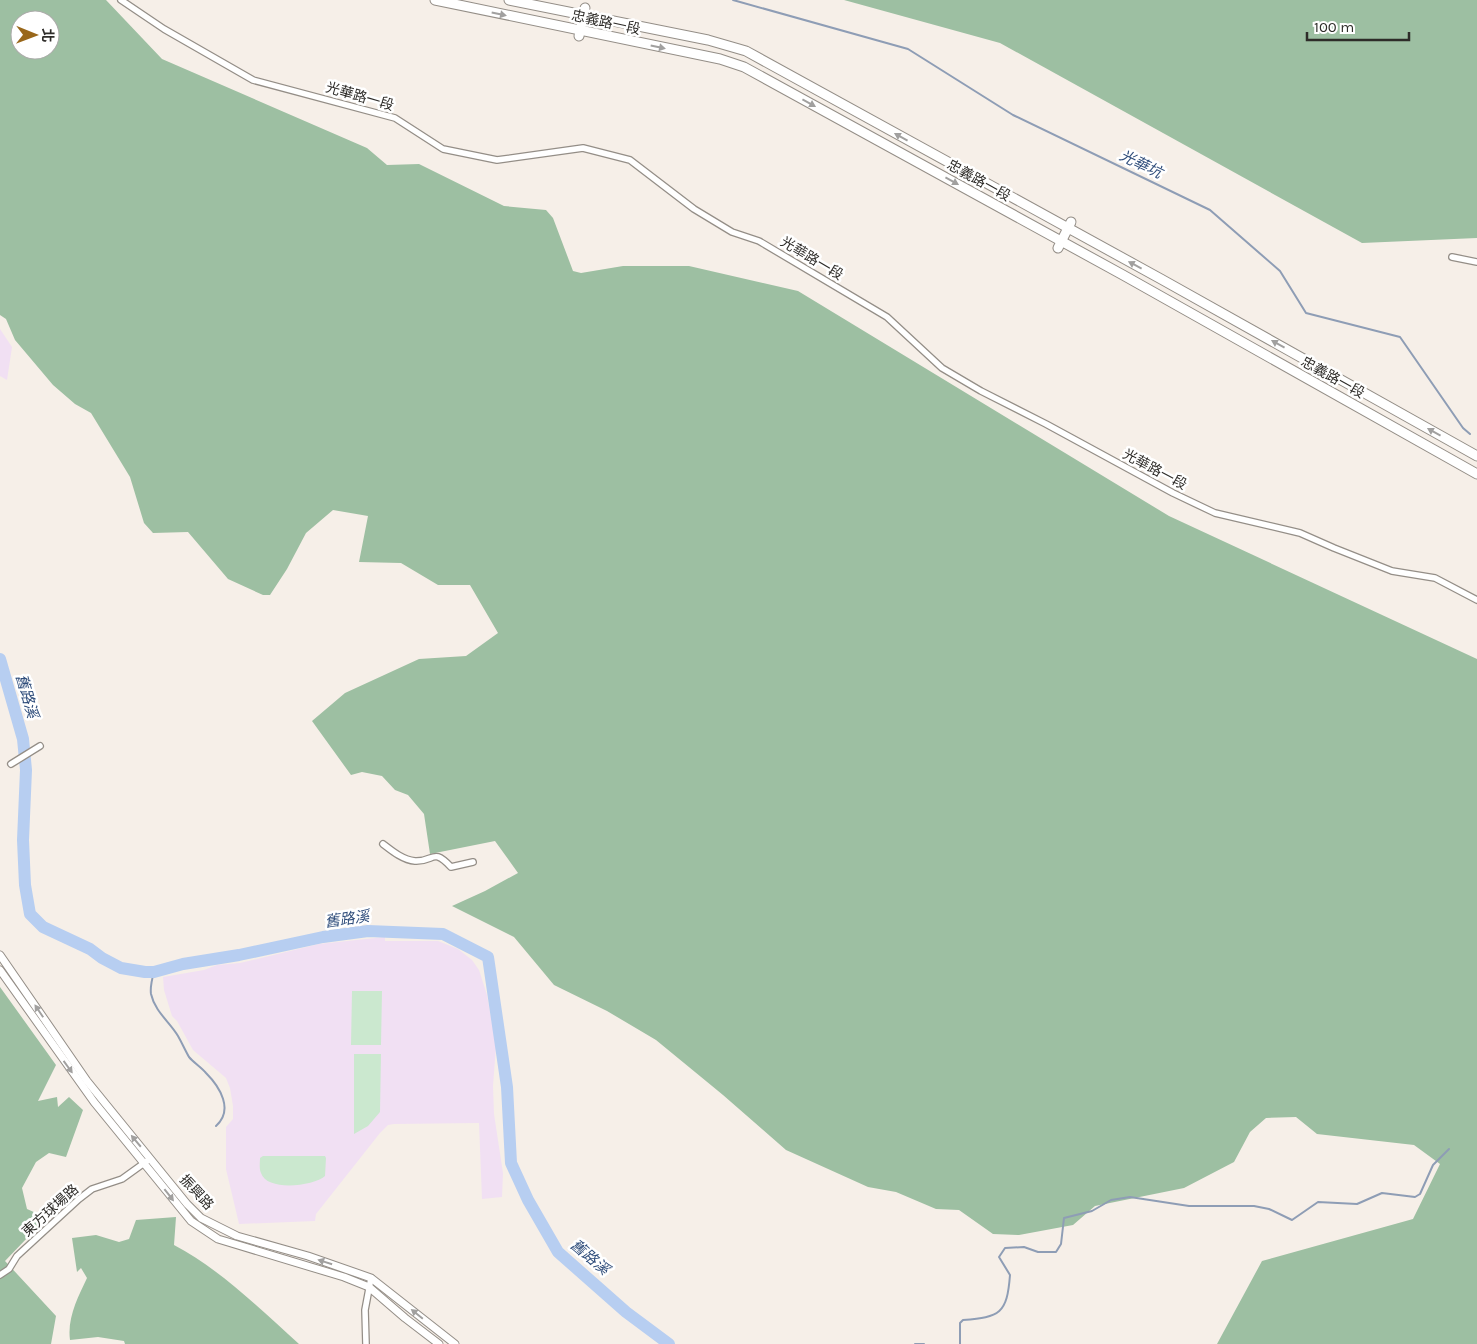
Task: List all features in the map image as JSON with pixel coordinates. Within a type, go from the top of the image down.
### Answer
[{"type":"main road","name":"忠義路一段","points":[[434,0],[580,33],[720,59],[744,67],[1288,372],[1477,474]]},
{"type":"main road","name":"忠義路一段","points":[[509,0],[584,11],[708,40],[746,51],[1299,352],[1477,456]]},
{"type":"main road","points":[[580,33],[584,11]]},
{"type":"main road","points":[[1060,244],[1070,226]]},
{"type":"main road","points":[[1288,372],[1299,352]]},
{"type":"street","name":"光華路一段","points":[[121,0],[164,29],[253,80],[395,118],[443,149],[497,160],[583,148],[630,160],[694,208],[732,232],[758,241],[888,317],[942,368],[1173,494],[1215,513],[1300,533],[1392,571],[1435,578],[1477,600]]},
{"type":"street","points":[[1452,257],[1477,262]]},
{"type":"street","points":[[11,764],[40,746]]},
{"type":"street","points":[[383,844],[404,858],[416,861],[436,856],[442,858],[451,867],[473,862]]},
{"type":"street","name":"振興路","points":[[0,955],[87,1081],[188,1204],[202,1218],[237,1236],[308,1256],[371,1278],[455,1344]]},
{"type":"street","name":"振興路","points":[[0,970],[94,1102],[191,1221],[218,1239],[344,1277],[369,1288],[439,1344]]},
{"type":"street","name":"東方球場路","points":[[0,1275],[9,1269],[17,1256],[92,1189],[122,1178],[151,1159]]},
{"type":"street","points":[[366,1344],[365,1310],[371,1278]]},
{"type":"shaded area","points":[[0,329],[12,347],[7,380],[0,376]]},
{"type":"shaded area","points":[[385,937],[385,941],[438,941],[458,949],[472,960],[479,970],[487,995],[496,1046],[493,1086],[494,1114],[503,1173],[502,1197],[482,1199],[479,1123],[394,1124],[388,1125],[380,1133],[316,1214],[315,1221],[239,1224],[226,1169],[226,1127],[233,1119],[230,1088],[226,1078],[193,1050],[177,1021],[172,1016],[164,990],[163,977],[204,970],[217,965],[240,963],[319,944]]},
{"type":"green space","points":[[0,0],[106,0],[162,59],[367,148],[387,165],[419,164],[504,206],[546,210],[553,218],[573,271],[581,273],[623,266],[689,266],[798,291],[1169,516],[1477,659],[1477,1344],[1217,1344],[1262,1261],[1413,1219],[1440,1164],[1414,1145],[1317,1134],[1296,1117],[1266,1118],[1250,1132],[1234,1162],[1184,1188],[1095,1206],[1073,1225],[1019,1235],[993,1234],[959,1210],[936,1209],[896,1192],[868,1187],[786,1150],[656,1040],[607,1011],[554,985],[514,937],[452,906],[518,873],[495,841],[430,854],[424,814],[408,795],[395,790],[382,776],[362,772],[351,775],[312,721],[345,693],[419,659],[466,656],[498,633],[470,585],[438,585],[401,563],[359,562],[368,516],[333,510],[306,533],[287,569],[270,595],[263,595],[228,579],[188,532],[153,533],[144,523],[130,477],[91,413],[75,404],[53,385],[15,340],[6,319],[0,315]]},
{"type":"green space","points":[[844,0],[1477,0],[1477,238],[1362,243],[1000,43]]},
{"type":"green space","points":[[0,987],[56,1065],[38,1101],[57,1097],[58,1107],[69,1097],[83,1110],[66,1157],[49,1153],[36,1162],[22,1188],[27,1209],[36,1213],[45,1221],[37,1230],[30,1226],[25,1229],[28,1237],[5,1261],[56,1316],[51,1344],[0,1344]]},
{"type":"green space","points":[[352,991],[382,991],[381,1045],[351,1045]]},
{"type":"green space","points":[[354,1054],[381,1054],[380,1112],[368,1126],[354,1134]]},
{"type":"green space","points":[[263,1156],[325,1156],[325,1176],[319,1180],[301,1184],[281,1185],[272,1183],[265,1179],[260,1171],[260,1158]]},
{"type":"green space","points":[[176,1217],[174,1245],[224,1278],[299,1344],[125,1344],[124,1341],[98,1337],[70,1340],[72,1316],[87,1278],[81,1268],[77,1272],[72,1238],[96,1235],[119,1242],[129,1239],[136,1220]]},
{"type":"waterway","name":"光華坑","points":[[733,0],[908,49],[1013,115],[1210,210],[1280,271],[1306,313],[1400,337],[1463,428],[1470,434]]},
{"type":"waterway","name":"舊路溪","points":[[0,659],[23,739],[26,770],[23,840],[25,885],[30,914],[43,927],[90,949],[121,968],[145,972],[154,972],[183,964],[239,955],[323,937],[368,931],[443,934],[488,957],[507,1087],[511,1163],[528,1200],[558,1252],[626,1312],[669,1344]]},
{"type":"waterway","points":[[154,972],[151,994],[156,1006],[175,1031],[189,1057],[216,1085],[223,1099],[224,1113],[216,1126]]},
{"type":"waterway","points":[[960,1344],[960,1323],[963,1320],[993,1315],[1004,1306],[1010,1275],[999,1257],[1005,1248],[1024,1247],[1038,1252],[1056,1252],[1061,1244],[1064,1218],[1092,1211],[1111,1200],[1130,1197],[1189,1206],[1254,1206],[1269,1209],[1292,1220],[1318,1202],[1357,1204],[1382,1193],[1415,1197],[1420,1194],[1433,1165],[1449,1149]]},
{"type":"waterway","points":[[915,1344],[924,1344]]}]
